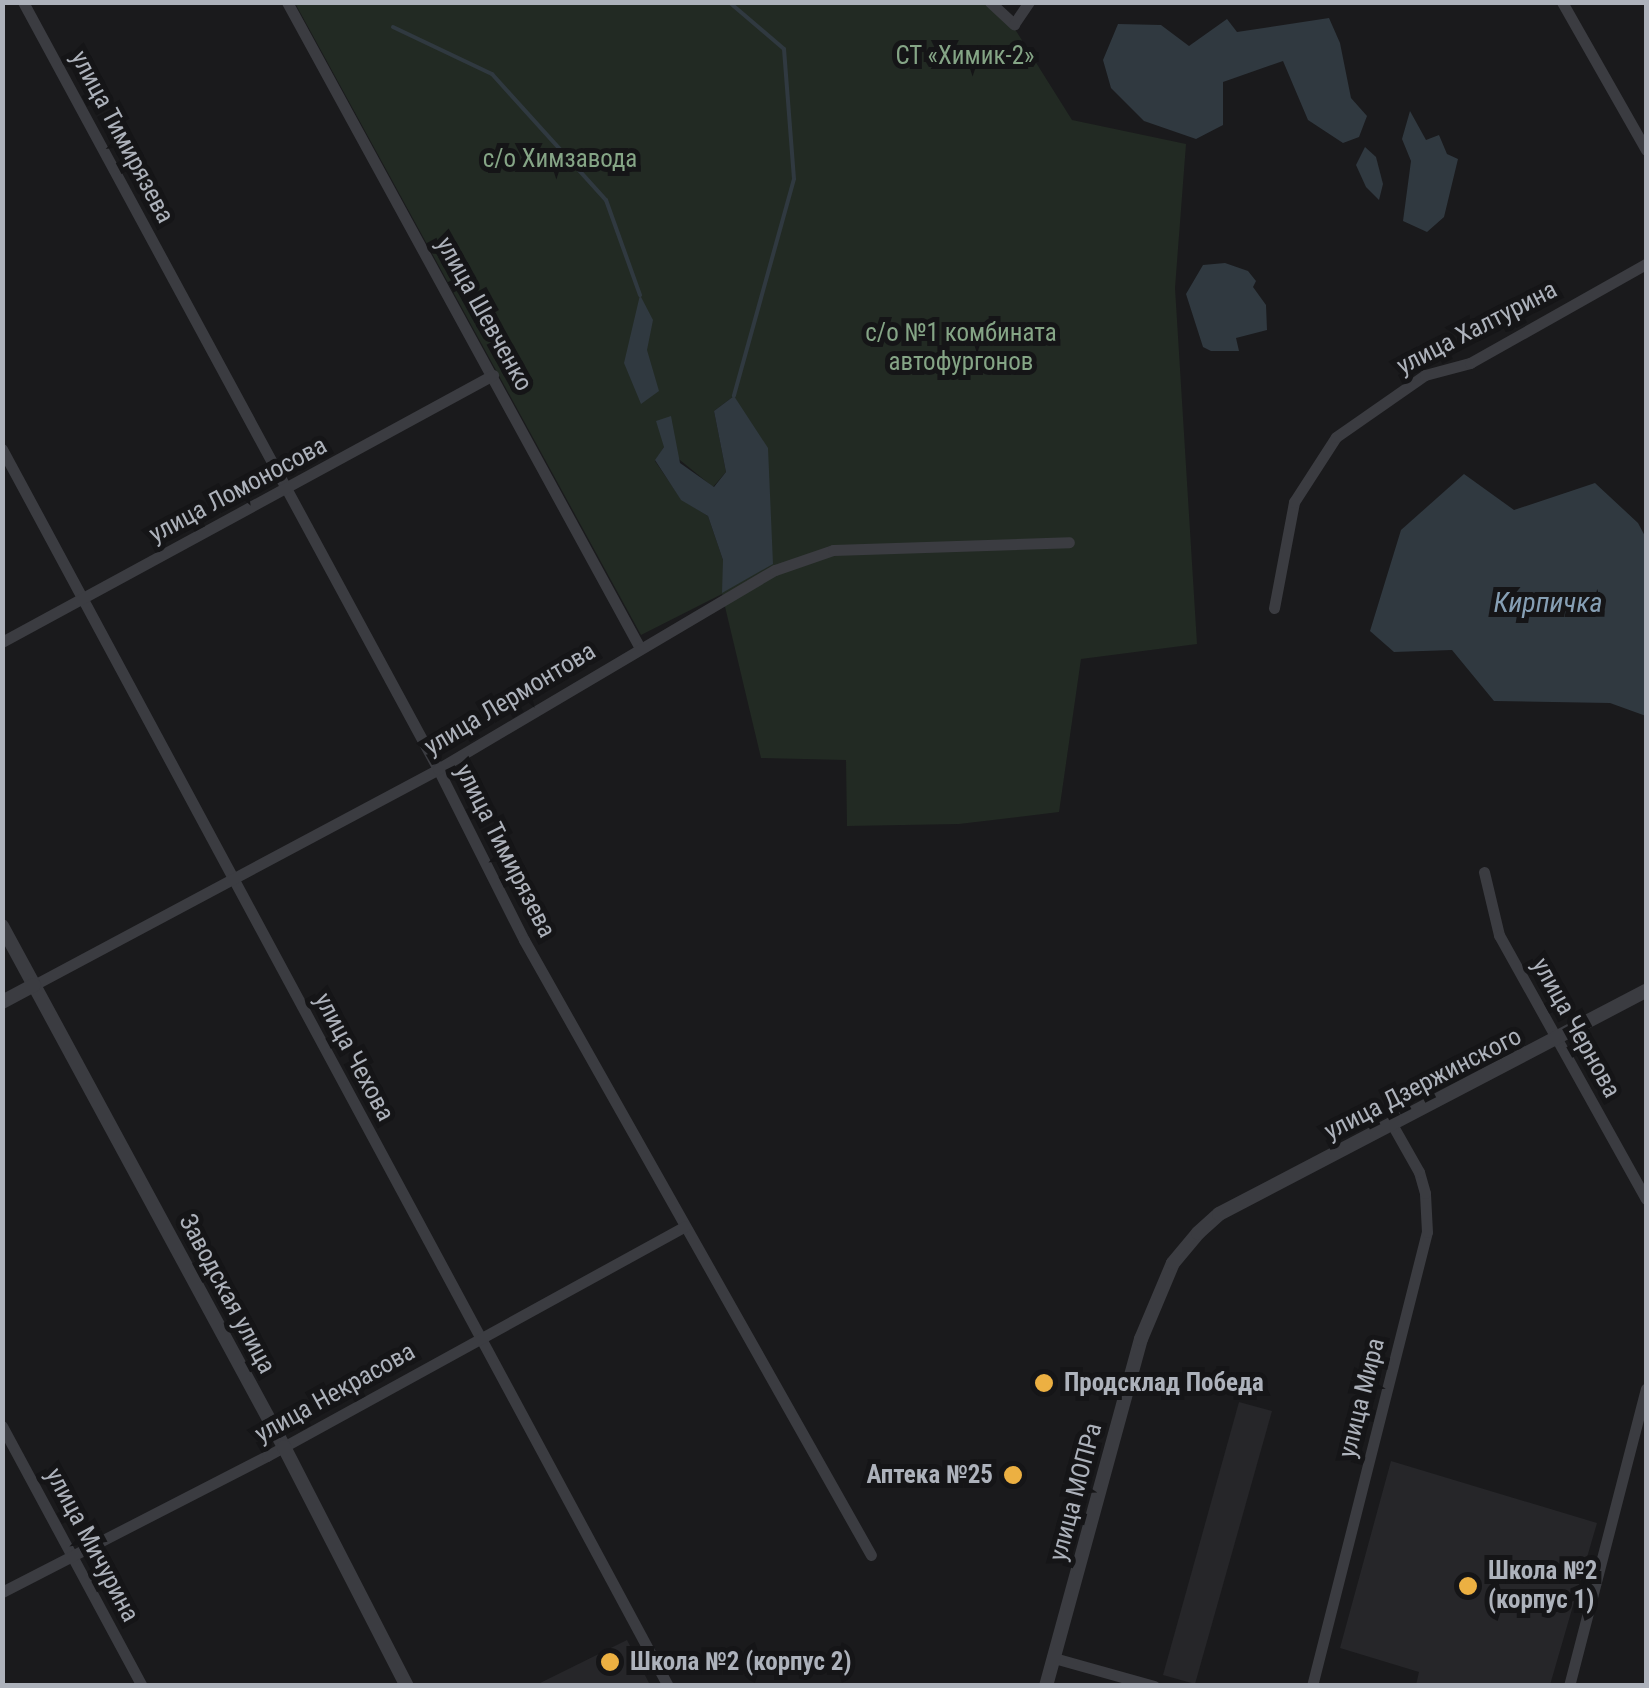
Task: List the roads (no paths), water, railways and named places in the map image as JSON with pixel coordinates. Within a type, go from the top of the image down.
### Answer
[{"type":"street","name":"улица Тимирязева","points":[[24,2],[285,492],[438,769],[524,940],[871,1555]]},
{"type":"street","name":"улица Шевченко","points":[[286,2],[640,648]]},
{"type":"street","points":[[990,2],[1014,24],[1029,2]]},
{"type":"street","points":[[1562,2],[1646,150]]},
{"type":"street","name":"улица Халтурина","points":[[1274,608],[1294,502],[1336,436],[1424,375],[1470,363],[1646,264]]},
{"type":"street","name":"улица Ломоносова","points":[[2,642],[285,492],[493,375]]},
{"type":"street","name":"улица Чехова","points":[[2,449],[668,1686]]},
{"type":"street","name":"улица Лермонтова","points":[[2,1002],[438,769],[775,570],[833,550],[1069,542]]},
{"type":"street","name":"улица Чернова","points":[[1484,872],[1499,935],[1646,1199]]},
{"type":"street","name":"Заводская улица","points":[[2,926],[284,1446],[407,1686]]},
{"type":"street","name":"улица Дзержинского","points":[[1219,1214],[1646,991]]},
{"type":"street","name":"улица Мира","points":[[1312,1686],[1427,1232],[1426,1193],[1393,1126]]},
{"type":"street","name":"улица МОПРа","points":[[1046,1686],[1141,1339],[1172,1263],[1219,1214]]},
{"type":"street","name":"улица Некрасова","points":[[2,1592],[284,1446],[685,1226]]},
{"type":"street","points":[[1570,1686],[1646,1389]]},
{"type":"street","name":"улица Мичурина","points":[[2,1426],[142,1686]]},
{"type":"street","points":[[1054,1658],[1154,1686]]},
{"type":"water","points":[[1329,18],[1340,43],[1351,98],[1367,116],[1359,137],[1343,143],[1308,120],[1283,61],[1223,82],[1223,125],[1196,139],[1144,121],[1111,88],[1103,60],[1118,24],[1161,25],[1189,46],[1227,19],[1237,32]]},
{"type":"water","points":[[1410,111],[1426,140],[1439,135],[1447,154],[1458,159],[1444,217],[1427,232],[1403,221],[1411,161],[1402,139]]},
{"type":"water","points":[[1365,147],[1376,157],[1383,184],[1379,200],[1366,187],[1356,165]]},
{"type":"water","points":[[1225,263],[1248,271],[1256,281],[1253,287],[1266,305],[1267,330],[1236,338],[1239,351],[1211,351],[1203,347],[1186,294],[1203,265]]},
{"type":"water","points":[[640,295],[653,320],[647,350],[659,391],[641,404],[624,363]]},
{"type":"water","points":[[734,396],[768,448],[773,564],[722,593],[723,560],[708,516],[681,500],[655,460],[664,447],[656,421],[671,416],[680,463],[714,487],[726,472],[714,411]]},
{"type":"water","name":"Кирпичка","points":[[1464,474],[1514,510],[1595,483],[1638,523],[1646,538],[1646,716],[1610,703],[1494,701],[1452,650],[1394,652],[1370,631],[1401,530]]},
{"type":"waterway","points":[[729,2],[784,49],[794,179],[734,396]]},
{"type":"waterway","points":[[393,27],[492,74],[606,200],[640,295]]},
{"type":"place","name":"Продсклад Победа","points":[[1044,1383]]},
{"type":"place","name":"Аптека №25","points":[[1013,1475]]},
{"type":"place","name":"Школа №2 (корпус 1)","points":[[1468,1586]]},
{"type":"place","name":"Школа №2 (корпус 2)","points":[[610,1662]]},
{"type":"park label","name":"СТ «Химик-2»","points":[[965,56]]},
{"type":"park label","name":"с/о Химзавода","points":[[560,159]]},
{"type":"park label","name":"с/о №1 комбината автофургонов","points":[[961,348]]}]
